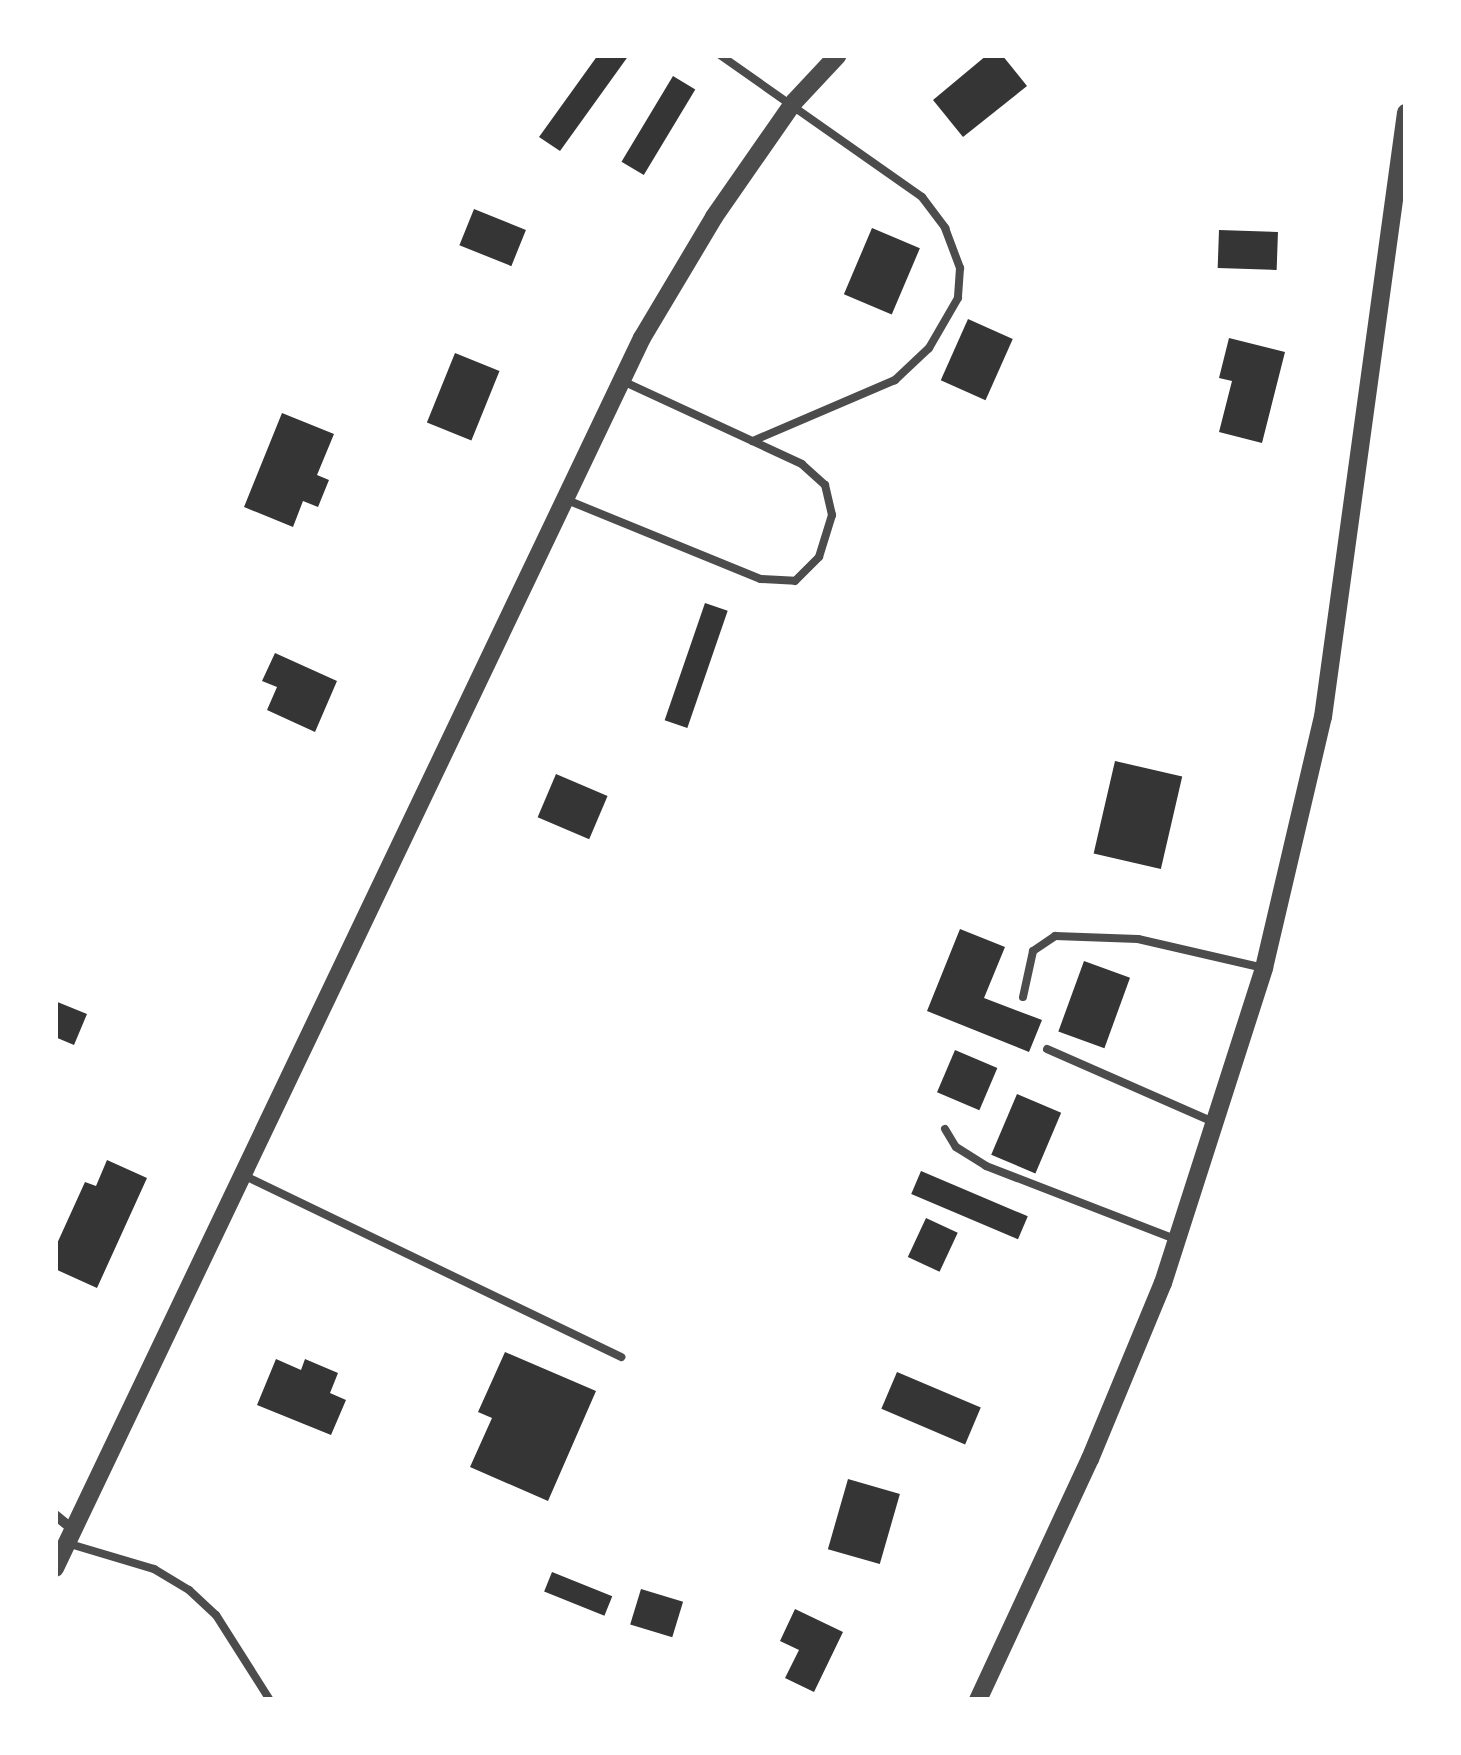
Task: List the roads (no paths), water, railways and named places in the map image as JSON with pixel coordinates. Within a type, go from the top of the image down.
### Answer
[{"type":"street","points":[[55,1568],[620,380],[714,217],[794,102],[838,55]]},
{"type":"street","points":[[978,1700],[1090,1459],[1178,1240],[1264,968],[1322,717],[1406,114]]},
{"type":"street","points":[[55,1515],[69,1536]]},
{"type":"lane","points":[[720,55],[794,102],[922,197],[945,228],[960,268],[958,298],[929,348],[895,380],[752,442]]},
{"type":"lane","points":[[563,498],[762,579],[796,581],[819,557],[832,515],[825,485],[802,464],[620,380]]},
{"type":"lane","points":[[1023,997],[1034,952],[1055,936],[1138,939],[1264,968]]},
{"type":"lane","points":[[1046,1048],[1217,1124]]},
{"type":"lane","points":[[945,1129],[956,1147],[986,1166],[1178,1240]]},
{"type":"lane","points":[[242,1175],[622,1357]]},
{"type":"lane","points":[[69,1536],[154,1569],[190,1590],[216,1615],[270,1700]]}]
